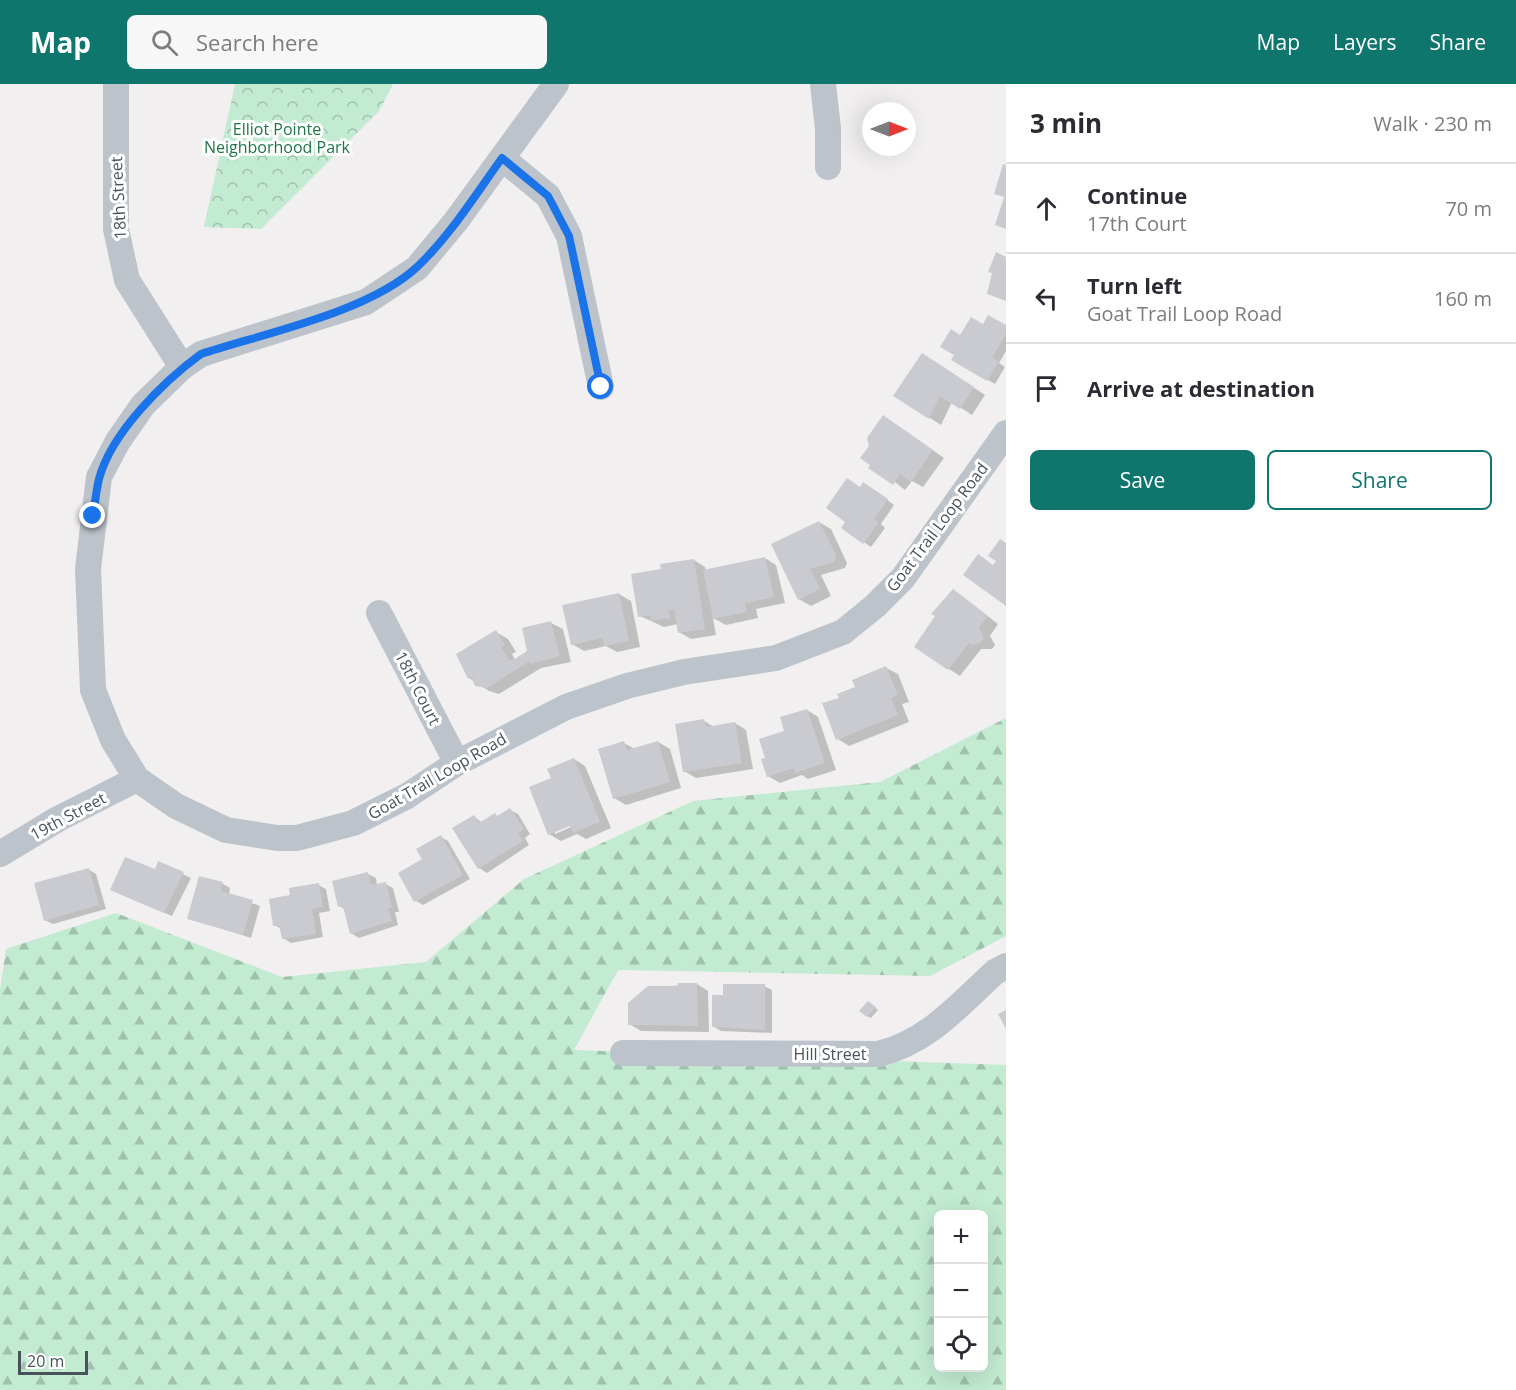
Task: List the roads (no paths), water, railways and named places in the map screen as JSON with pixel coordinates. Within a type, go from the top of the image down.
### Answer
[{"type":"street","name":"18th Street","points":[[116,84],[116,229],[127,280],[182,367]]},
{"type":"street","name":"Goat Trail Loop Road","points":[[556,84],[456,221],[417,268],[366,302],[201,354],[182,367],[143,405],[118,441],[99,477],[93,516],[88,569],[93,690],[113,740],[138,780],[176,806],[226,830],[250,835],[297,838],[336,829],[370,815],[407,796],[457,763],[543,716],[591,697],[684,672],[776,658],[843,632],[875,606],[903,578],[1006,433]]},
{"type":"street","points":[[823,84],[828,129],[828,168]]},
{"type":"street","points":[[502,158],[548,196],[569,236],[601,387]]},
{"type":"street","name":"18th Court","points":[[379,613],[457,763]]},
{"type":"street","name":"19th Street","points":[[0,854],[58,819],[138,780]]},
{"type":"street","name":"Hill Street","points":[[623,1053],[878,1054],[901,1049],[928,1033],[995,972],[1006,966]]},
{"type":"park label","name":"Elliot Pointe Neighborhood Park","points":[[277,138]]}]
